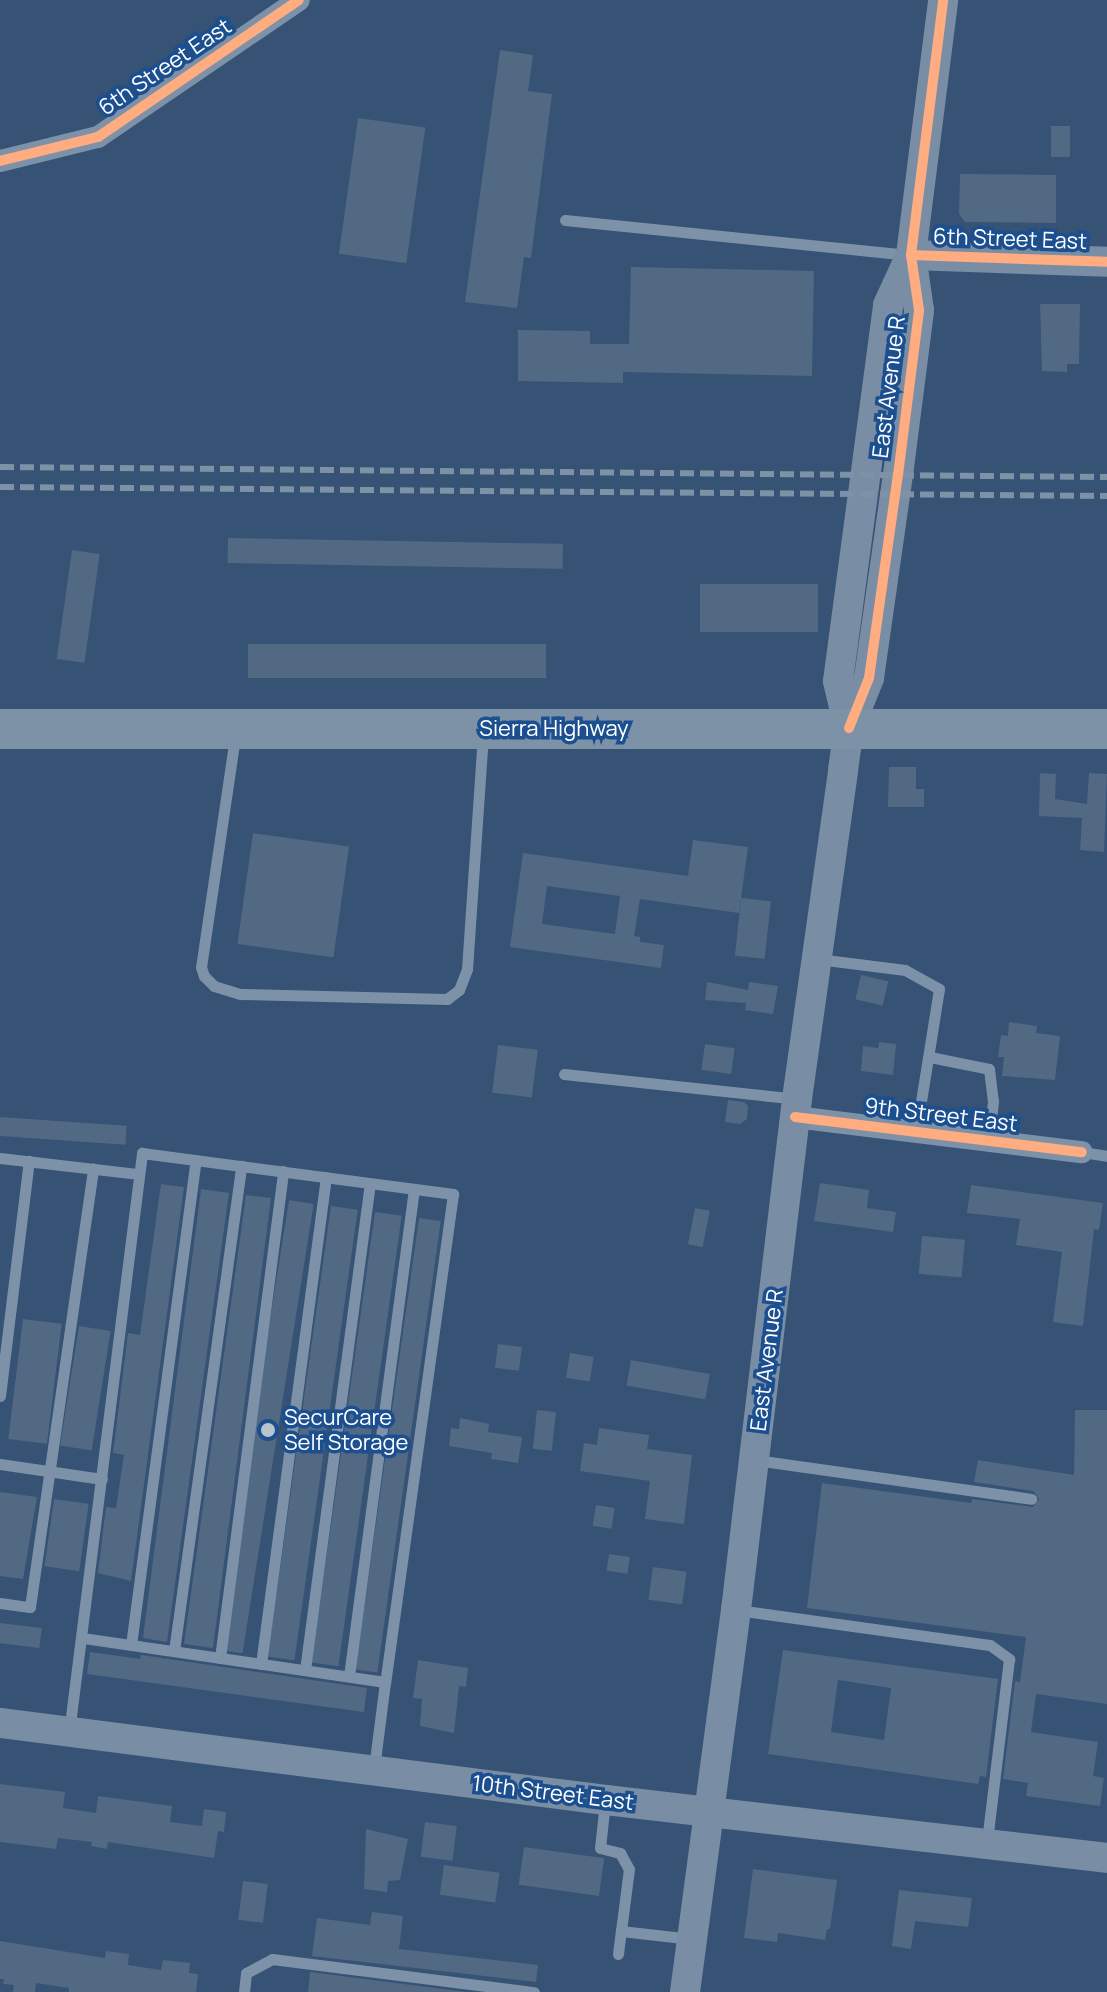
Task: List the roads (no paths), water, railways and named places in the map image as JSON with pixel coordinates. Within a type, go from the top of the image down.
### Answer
[{"type":"highway","name":"Sierra Highway","points":[[0,729],[1107,729]]},
{"type":"main road","name":"East Avenue R","points":[[685,1992],[755,1460],[796,1108],[849,728],[838,681],[848,603],[888,305],[911,255],[943,0]]},
{"type":"main road","name":"6th Street East","points":[[911,255],[1107,262]]},
{"type":"main road","name":"10th Street East","points":[[0,1723],[606,1800],[1107,1858]]},
{"type":"street","name":"6th Street East","points":[[0,161],[98,137],[299,0]]},
{"type":"street","name":"9th Street East","points":[[796,1108],[916,1132],[1082,1152]]},
{"type":"lane","points":[[565,220],[911,255]]},
{"type":"lane","points":[[236,728],[201,967],[204,976],[214,986],[241,994],[447,999],[459,990],[467,969],[483,729]]},
{"type":"lane","points":[[817,959],[905,970],[939,989],[916,1132]]},
{"type":"lane","points":[[930,1057],[989,1069],[993,1101],[989,1141]]},
{"type":"lane","points":[[564,1074],[796,1108]]},
{"type":"lane","points":[[1082,1152],[1107,1156]]},
{"type":"lane","points":[[69,1732],[142,1153],[283,1171],[453,1194],[374,1771]]},
{"type":"lane","points":[[0,1158],[139,1174]]},
{"type":"lane","points":[[131,1645],[196,1160]]},
{"type":"lane","points":[[0,1396],[29,1161]]},
{"type":"lane","points":[[174,1651],[241,1166]]},
{"type":"lane","points":[[0,1603],[30,1607],[93,1169]]},
{"type":"lane","points":[[220,1658],[283,1171]]},
{"type":"lane","points":[[261,1664],[326,1177]]},
{"type":"lane","points":[[305,1670],[370,1183]]},
{"type":"lane","points":[[349,1676],[414,1189]]},
{"type":"lane","points":[[755,1460],[1031,1499]]},
{"type":"lane","points":[[0,1464],[102,1479]]},
{"type":"lane","points":[[736,1610],[990,1645],[1009,1659],[986,1844]]},
{"type":"lane","points":[[82,1638],[385,1682]]},
{"type":"lane","points":[[606,1800],[600,1848],[620,1853],[629,1869],[618,1954]]},
{"type":"lane","points":[[621,1931],[693,1939]]},
{"type":"lane","points":[[244,1992],[246,1973],[272,1959],[534,1992]]},
{"type":"railway","points":[[0,467],[1107,477]]},
{"type":"railway","points":[[0,487],[1107,496]]},
{"type":"place","name":"SecurCare Self Storage","points":[[268,1430]]}]
